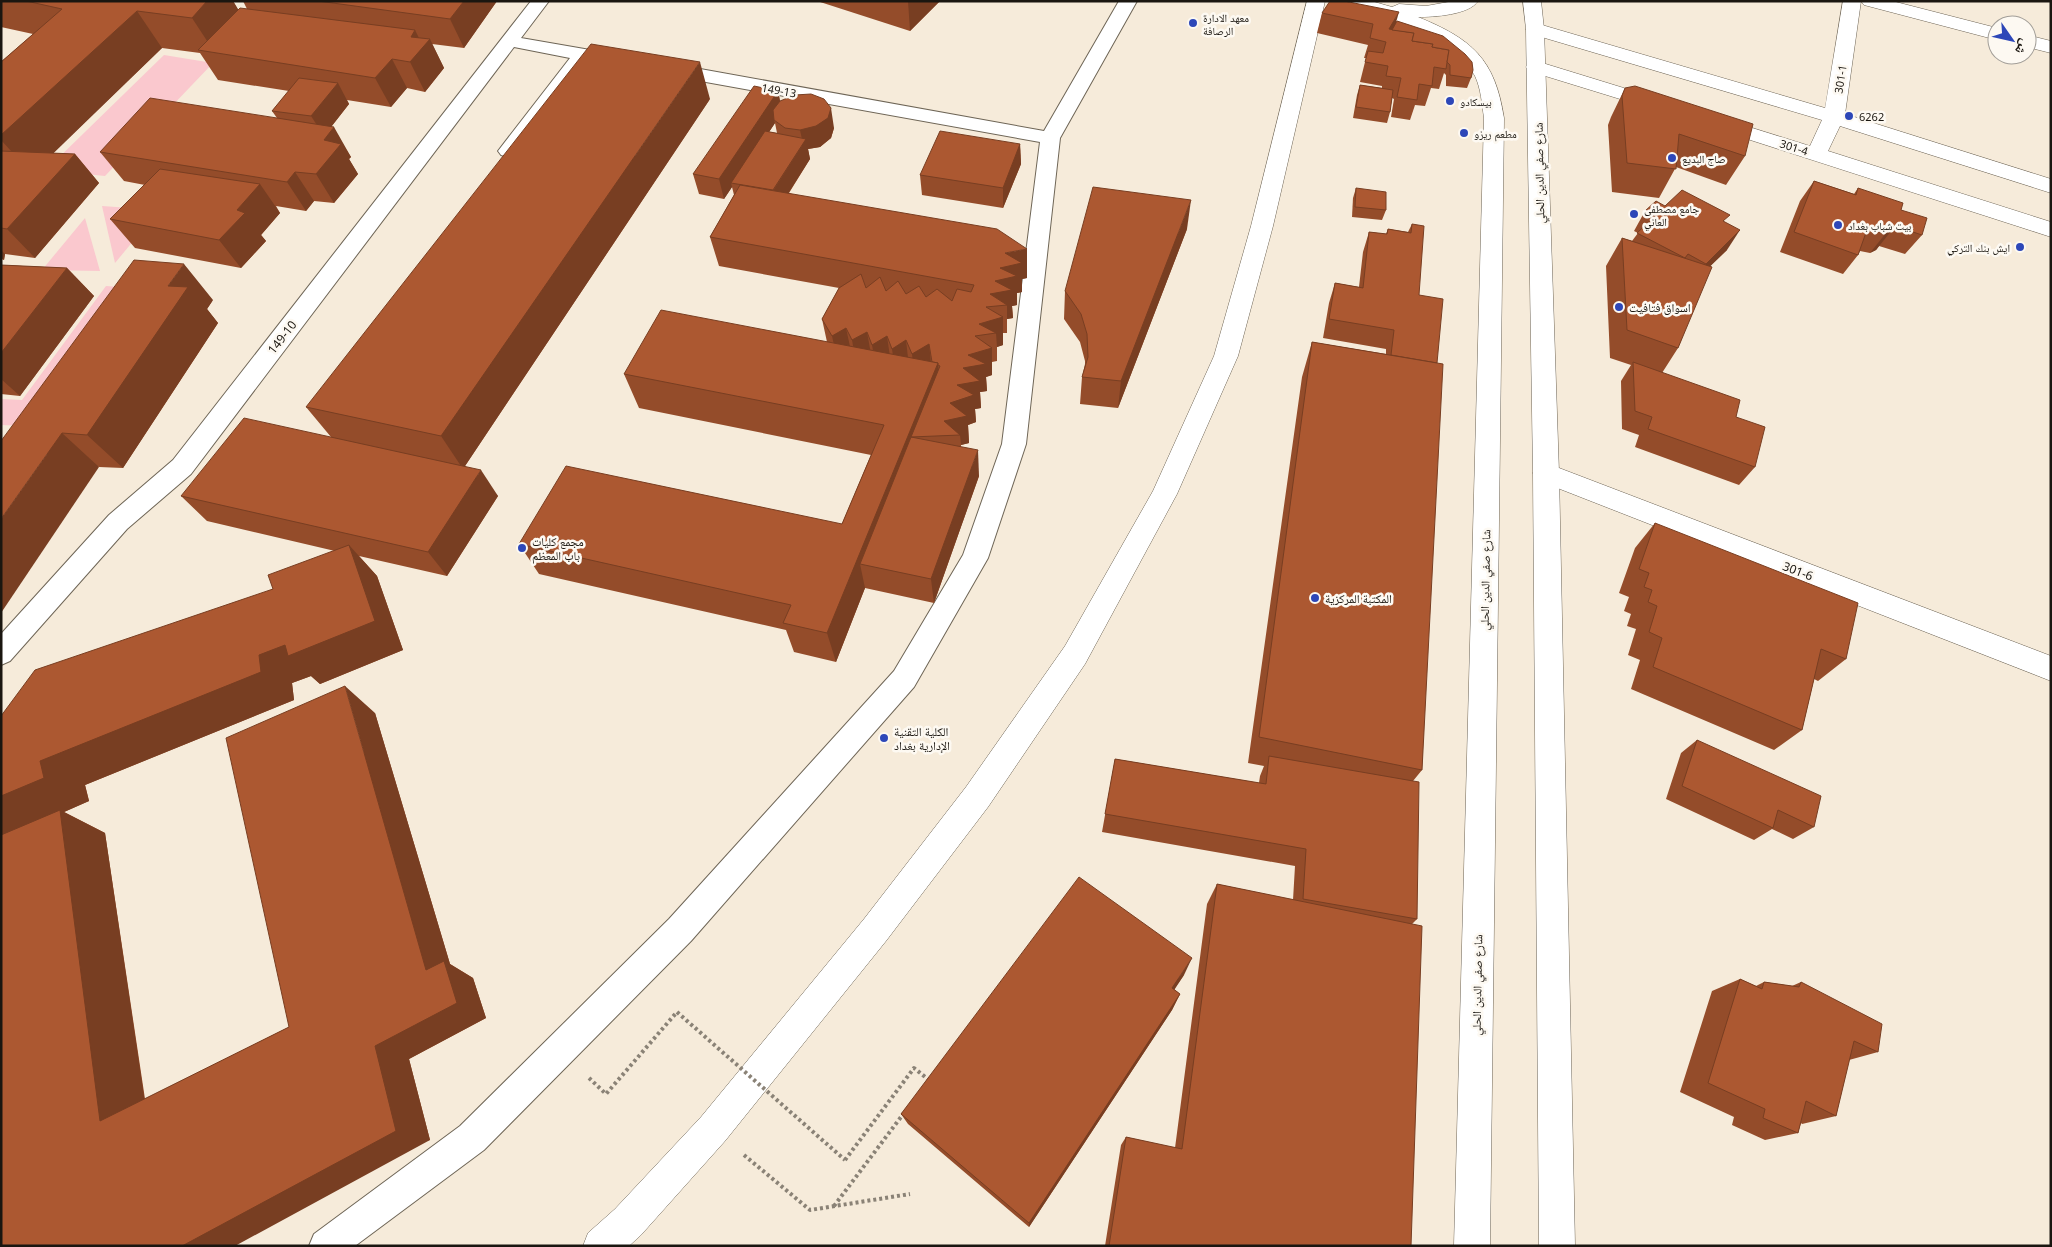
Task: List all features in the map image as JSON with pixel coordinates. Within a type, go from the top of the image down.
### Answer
[{"type":"street","points":[[602,1246],[628,1222],[713,1129],[875,930],[977,797],[1076,655],[1164,494],[1226,356],[1262,226],[1316,1]]},
{"type":"street","points":[[1353,2],[1415,12],[1439,11],[1461,6],[1469,1]]},
{"type":"street","name":"شارع صفي الدين الحلي","points":[[1532,1],[1536,67],[1564,1242]]},
{"type":"street","name":"301-1","points":[[1816,154],[1834,117],[1852,1]]},
{"type":"street","points":[[1870,1],[1987,31]]},
{"type":"street","name":"شارع صفي الدين الحلي","points":[[1353,2],[1426,27],[1441,34],[1462,49],[1476,62],[1485,76],[1494,118],[1472,1246]]},
{"type":"street","points":[[1535,29],[1834,117],[2051,186]]},
{"type":"street","points":[[2037,44],[2051,48]]},
{"type":"street","name":"301-4","points":[[1536,67],[1816,154],[2051,230]]},
{"type":"street","name":"301-6","points":[[1546,474],[2051,669]]},
{"type":"lane","name":"149-10","points":[[1,653],[118,522],[182,467],[540,1]]},
{"type":"lane","points":[[326,1246],[472,1138],[680,930],[904,679],[975,558],[1014,444],[1050,138],[1128,1]]},
{"type":"lane","name":"149-13","points":[[509,41],[1050,138]]},
{"type":"lane","points":[[499,163],[582,54]]},
{"type":"path","points":[[606,1094],[678,1012],[845,1160],[914,1068],[928,1080],[923,1088]]},
{"type":"path","points":[[834,1206],[905,1112]]},
{"type":"path","points":[[713,1129],[810,1210],[910,1194]]},
{"type":"shaded area","points":[[164,55],[213,63],[105,176],[46,170]]},
{"type":"shaded area","points":[[102,206],[159,210],[115,263]]},
{"type":"shaded area","points":[[85,218],[100,271],[42,270]]},
{"type":"shaded area","points":[[106,286],[151,289],[50,427],[1,425],[1,399],[22,400]]},
{"type":"building","points":[[26,1],[207,1],[192,18],[137,11],[1,135],[1,62],[62,9]]},
{"type":"building","points":[[318,1],[464,1],[450,19]]},
{"type":"building","points":[[1330,1],[1344,1],[1399,12],[1389,29],[1414,33],[1412,41],[1433,44],[1432,47],[1449,50],[1446,69],[1434,67],[1432,86],[1419,84],[1417,100],[1397,97],[1401,78],[1386,76],[1388,66],[1365,62],[1368,51],[1383,53],[1386,42],[1370,38],[1373,24],[1322,13]]},
{"type":"building","points":[[240,8],[415,30],[411,37],[430,39],[410,62],[392,59],[375,78],[198,50]]},
{"type":"building","points":[[1397,21],[1443,36],[1472,62],[1471,78],[1450,75],[1450,65],[1447,62],[1449,50],[1432,47],[1433,44],[1412,41],[1414,33],[1392,30]]},
{"type":"building","points":[[591,44],[700,62],[441,436],[306,407]]},
{"type":"building","points":[[299,78],[338,83],[311,116],[272,111]]},
{"type":"building","points":[[1360,85],[1393,90],[1390,112],[1356,107]]},
{"type":"building","points":[[754,86],[778,91],[719,179],[693,174]]},
{"type":"building","points":[[1635,86],[1753,124],[1745,156],[1679,134],[1676,169],[1627,163],[1622,96],[1625,88]]},
{"type":"building","points":[[811,94],[824,99],[831,108],[828,118],[816,126],[800,130],[785,128],[774,120],[773,110],[780,101],[795,95]]},
{"type":"building","points":[[150,98],[334,127],[324,140],[341,144],[316,174],[295,172],[287,182],[100,152]]},
{"type":"building","points":[[765,131],[806,139],[773,190],[731,183]]},
{"type":"building","points":[[940,131],[1020,144],[1003,188],[920,175]]},
{"type":"building","points":[[1,151],[75,154],[7,229],[1,228]]},
{"type":"building","points":[[160,169],[260,184],[237,210],[245,213],[219,240],[110,219]]},
{"type":"building","points":[[1814,181],[1856,195],[1858,188],[1903,203],[1901,210],[1927,218],[1922,235],[1892,225],[1892,230],[1886,233],[1875,231],[1868,227],[1858,255],[1794,232]]},
{"type":"building","points":[[740,185],[997,229],[1027,249],[1005,253],[1022,263],[1000,268],[1017,276],[995,281],[1012,290],[990,294],[1007,305],[986,307],[1003,317],[979,324],[996,333],[975,336],[992,348],[968,355],[986,364],[963,368],[980,381],[957,385],[974,395],[950,403],[967,416],[944,421],[960,435],[911,437],[940,366],[938,363],[932,362],[929,344],[912,354],[906,340],[892,349],[887,336],[872,345],[867,332],[852,340],[846,328],[832,336],[822,319],[839,288],[861,274],[866,288],[880,277],[886,291],[898,281],[906,294],[919,286],[926,297],[937,289],[952,301],[957,289],[971,292],[974,285],[710,237]]},
{"type":"building","points":[[1093,187],[1191,200],[1121,381],[1082,377],[1088,357],[1087,334],[1081,314],[1065,291]]},
{"type":"building","points":[[1356,188],[1386,192],[1386,210],[1355,207]]},
{"type":"building","points":[[1682,190],[1730,215],[1723,221],[1740,230],[1706,264],[1688,254],[1685,258],[1637,233],[1655,216],[1645,211],[1656,201],[1665,206]]},
{"type":"building","points":[[1412,224],[1424,226],[1419,295],[1443,299],[1437,363],[1391,355],[1394,330],[1329,319],[1335,283],[1363,288],[1369,232],[1387,234],[1388,229],[1411,233]]},
{"type":"building","points":[[1622,238],[1712,267],[1678,348],[1627,330]]},
{"type":"building","points":[[134,260],[184,264],[168,286],[188,287],[87,435],[62,433],[1,519],[1,441]]},
{"type":"building","points":[[1,265],[67,268],[1,353]]},
{"type":"building","points":[[661,310],[938,363],[827,633],[783,623],[791,605],[519,544],[566,466],[842,524],[884,425],[624,374]]},
{"type":"building","points":[[1312,342],[1443,364],[1422,770],[1259,737]]},
{"type":"building","points":[[1633,362],[1740,400],[1736,417],[1765,427],[1755,467],[1648,429],[1652,417],[1635,411]]},
{"type":"building","points":[[244,418],[481,470],[428,552],[181,496]]},
{"type":"building","points":[[911,437],[978,450],[931,579],[860,564]]},
{"type":"building","points":[[1655,523],[1858,603],[1846,659],[1821,649],[1802,730],[1653,667],[1662,638],[1649,632],[1657,606],[1648,602],[1652,590],[1644,587],[1649,573],[1639,569]]},
{"type":"building","points":[[349,545],[375,621],[288,656],[285,645],[259,655],[261,672],[40,761],[44,778],[1,796],[1,716],[35,670],[273,589],[268,575]]},
{"type":"building","points":[[345,686],[426,970],[444,961],[457,1003],[375,1046],[396,1131],[182,1246],[1,1246],[1,835],[60,810],[100,1121],[289,1027],[226,738]]},
{"type":"building","points":[[1697,740],[1821,796],[1814,827],[1778,810],[1773,828],[1682,786]]},
{"type":"building","points":[[1269,756],[1419,782],[1417,919],[1303,899],[1306,849],[1105,814],[1115,759],[1266,784]]},
{"type":"building","points":[[1079,877],[1192,958],[1172,988],[1180,994],[1029,1223],[901,1114]]},
{"type":"building","points":[[1217,884],[1422,926],[1411,1246],[1109,1246],[1126,1137],[1182,1149]]},
{"type":"building","points":[[1740,979],[1762,989],[1764,982],[1799,987],[1801,982],[1882,1024],[1878,1052],[1854,1041],[1836,1116],[1806,1101],[1798,1133],[1763,1118],[1765,1109],[1708,1083]]},
{"type":"place","name":"معهد الادارة الرصافة","points":[[1193,23]]},
{"type":"place","name":"بيسكادو","points":[[1450,101]]},
{"type":"place","name":"6262","points":[[1849,116]]},
{"type":"place","name":"مطعم ريزو","points":[[1464,133]]},
{"type":"place","name":"صاج البديع","points":[[1672,158]]},
{"type":"place","name":"جامع مصطفى العاني","points":[[1634,214]]},
{"type":"place","name":"بيت شباب بغداد","points":[[1838,225]]},
{"type":"place","name":"ايش بنك التركي","points":[[2020,247]]},
{"type":"place","name":"اسواق فتافيت","points":[[1619,307]]},
{"type":"place","name":"مجمع كليات باب المعظم","points":[[522,548]]},
{"type":"place","name":"المكتبة المركزية","points":[[1315,598]]},
{"type":"place","name":"الكلية التقنية الإدارية بغداد","points":[[884,738]]}]
